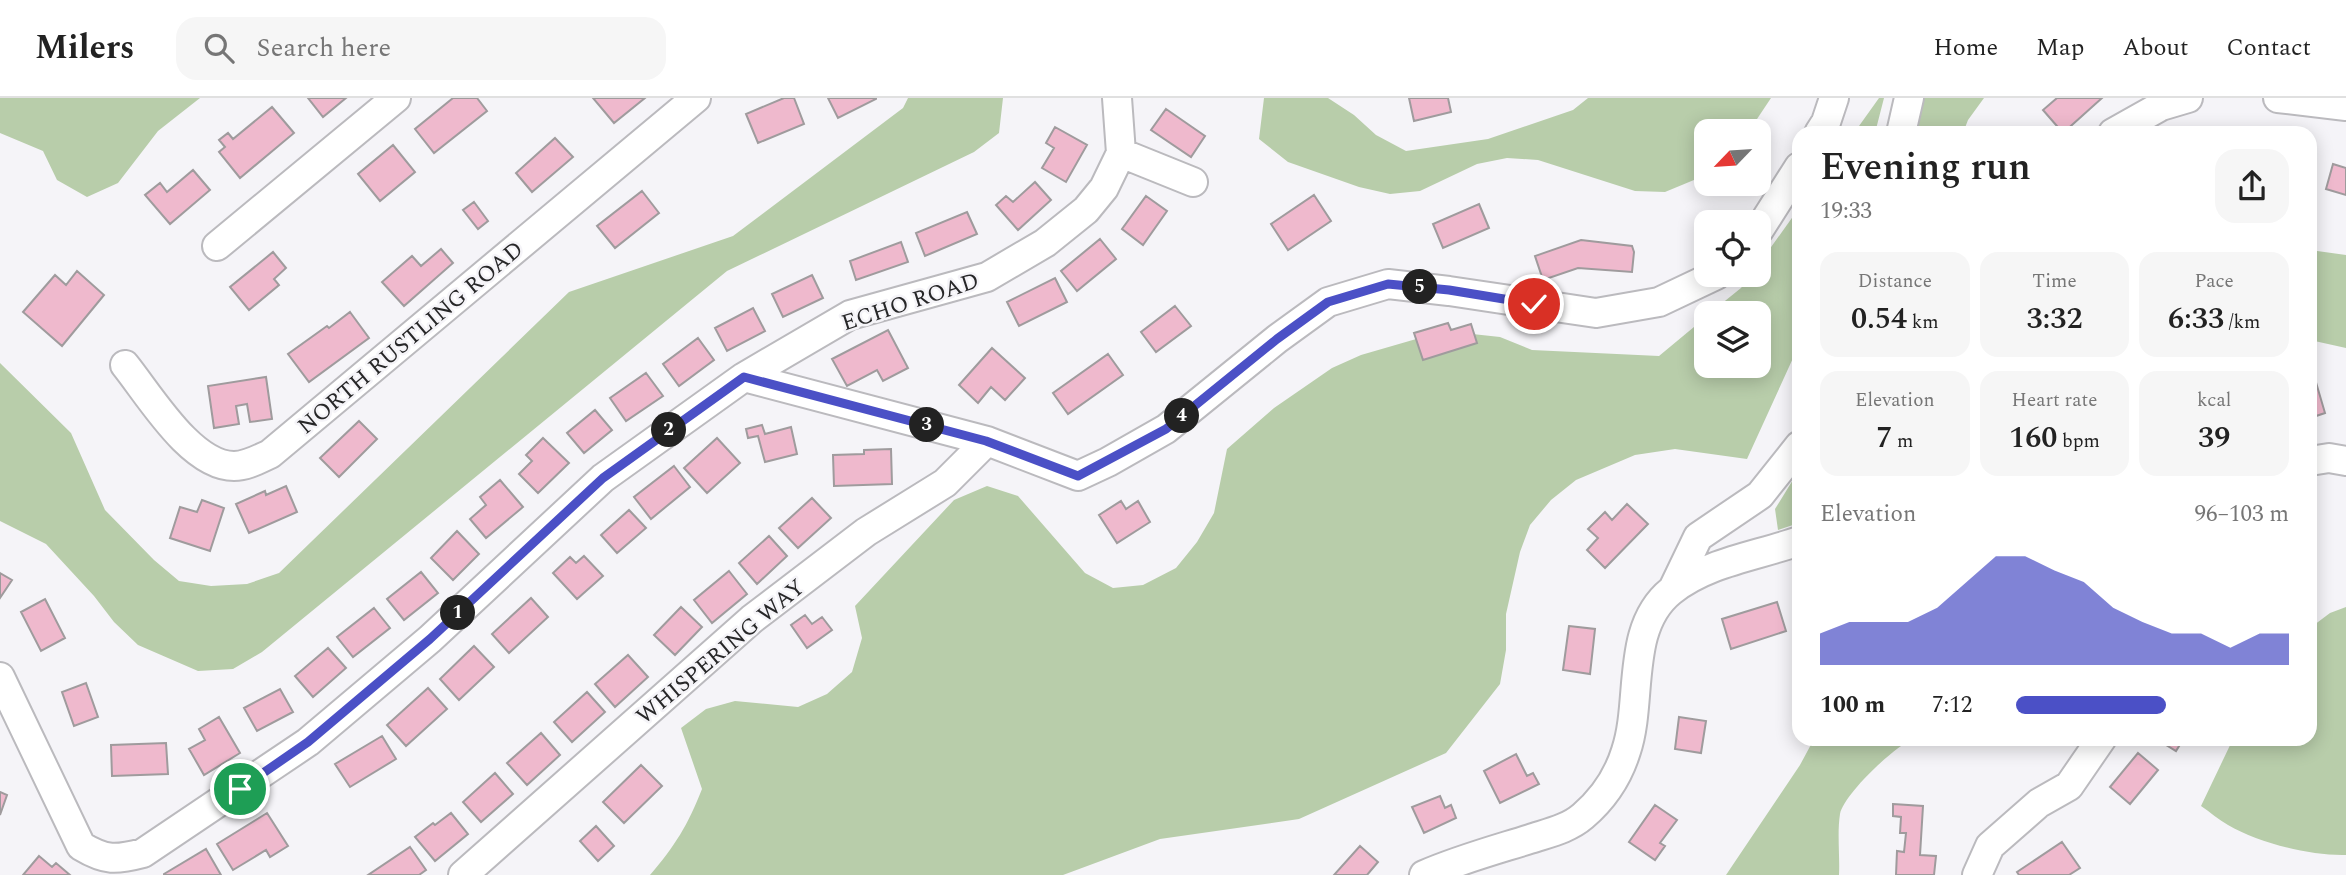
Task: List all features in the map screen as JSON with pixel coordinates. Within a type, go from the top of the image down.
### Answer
[{"type":"street","points":[[217,246],[396,98]]},
{"type":"street","name":"NORTH RUSTLING ROAD","points":[[125,365],[193,447],[222,464],[236,466],[253,462],[270,454],[696,98]]},
{"type":"street","points":[[1117,98],[1121,153],[1193,182]]},
{"type":"street","points":[[1823,126],[1834,98]]},
{"type":"street","points":[[1903,126],[1909,98]]},
{"type":"street","points":[[2125,126],[2161,106],[2188,98]]},
{"type":"street","points":[[2286,99],[2346,106]]},
{"type":"street","points":[[2286,99],[2346,122]]},
{"type":"street","name":"ECHO ROAD","points":[[0,677],[81,846],[108,859],[143,853],[308,742],[430,639],[603,478],[744,377],[850,315],[987,277],[1045,243],[1086,210],[1104,188],[1121,153]]},
{"type":"street","points":[[1771,211],[1792,178]]},
{"type":"street","points":[[744,377],[986,441],[1078,476],[1166,429],[1277,339],[1328,302],[1388,284],[1449,290],[1596,313],[1659,302],[1694,285]]},
{"type":"street","name":"WHISPERING WAY","points":[[463,875],[752,619],[866,532],[945,483],[986,441]]},
{"type":"street","points":[[1673,589],[1698,537],[1760,495],[1792,455]]},
{"type":"street","points":[[2317,460],[2329,458],[2346,461]]},
{"type":"street","points":[[1424,875],[1571,824],[1581,818],[1607,792],[1627,748],[1647,625],[1664,597],[1673,589],[1711,569],[1792,543]]},
{"type":"street","points":[[1977,875],[1990,846],[2039,803],[2069,786],[2096,746]]},
{"type":"green space","points":[[0,98],[200,98],[158,131],[118,183],[87,197],[57,180],[43,151],[0,133]]},
{"type":"green space","points":[[908,98],[1003,98],[999,133],[974,152],[727,271],[262,652],[233,669],[198,671],[138,645],[114,622],[46,544],[0,521],[0,363],[71,433],[105,510],[154,560],[179,581],[211,586],[247,584],[279,573],[569,292],[733,236],[903,108]]},
{"type":"green space","points":[[1264,98],[1328,98],[1354,115],[1376,135],[1406,151],[1488,139],[1573,110],[1588,98],[1771,98],[1757,119],[1694,119],[1694,180],[1665,192],[1635,191],[1538,160],[1507,158],[1477,164],[1420,191],[1390,194],[1359,187],[1288,162],[1259,139]]},
{"type":"green space","points":[[1879,98],[1884,98],[1877,126],[1859,126]]},
{"type":"green space","points":[[1913,98],[1984,98],[1966,126],[1907,126]]},
{"type":"green space","points":[[1792,218],[1792,360],[1747,459],[1675,449],[1635,455],[1576,480],[1551,500],[1530,525],[1520,552],[1506,614],[1506,650],[1500,684],[1446,753],[1299,819],[1160,839],[1063,875],[650,875],[680,835],[702,789],[681,728],[706,709],[735,701],[798,707],[827,694],[852,672],[862,638],[855,606],[954,500],[987,486],[1018,496],[1085,573],[1113,588],[1143,585],[1176,568],[1197,542],[1214,513],[1227,449],[1274,408],[1332,368],[1361,355],[1430,335],[1463,333],[1500,337],[1532,350],[1659,356],[1694,327],[1694,378],[1771,378],[1771,301],[1725,301],[1741,288],[1771,287],[1771,247]]},
{"type":"green space","points":[[2317,251],[2346,255],[2346,348],[2317,342]]},
{"type":"green space","points":[[1792,481],[1792,525],[1778,530],[1775,509]]},
{"type":"green space","points":[[2346,607],[2346,855],[2301,851],[2269,843],[2228,825],[2201,806],[2230,746],[2317,746],[2317,623],[2330,613]]},
{"type":"green space","points":[[1810,746],[1901,746],[1860,783],[1844,805],[1839,821],[1839,875],[1726,875]]},
{"type":"building","points":[[308,98],[346,98],[323,117]]},
{"type":"building","points":[[453,98],[477,98],[487,111],[434,153],[415,129]]},
{"type":"building","points":[[593,98],[645,98],[614,123]]},
{"type":"building","points":[[784,98],[794,98],[804,124],[758,143],[746,114]]},
{"type":"building","points":[[828,98],[876,98],[876,99],[838,118]]},
{"type":"building","points":[[1409,98],[1448,98],[1451,112],[1414,121]]},
{"type":"building","points":[[2057,98],[2102,98],[2071,126],[2057,126],[2043,110]]},
{"type":"building","points":[[272,107],[294,133],[240,178],[219,152],[225,147],[219,140],[228,133],[233,139]]},
{"type":"building","points":[[1166,109],[1205,136],[1191,157],[1151,130]]},
{"type":"building","points":[[1055,127],[1087,145],[1066,182],[1042,168],[1054,148],[1046,143]]},
{"type":"building","points":[[555,138],[573,157],[532,192],[516,173]]},
{"type":"building","points":[[393,145],[415,172],[380,201],[358,174]]},
{"type":"building","points":[[2333,164],[2346,168],[2346,195],[2326,189]]},
{"type":"building","points":[[193,170],[210,190],[170,224],[145,195],[160,183],[167,192]]},
{"type":"building","points":[[1035,182],[1051,200],[1018,230],[996,205],[1006,196],[1013,202]]},
{"type":"building","points":[[642,191],[659,213],[615,248],[597,226]]},
{"type":"building","points":[[1314,195],[1331,221],[1288,250],[1271,224]]},
{"type":"building","points":[[1146,196],[1167,211],[1143,245],[1122,229]]},
{"type":"building","points":[[474,202],[488,221],[478,229],[463,210]]},
{"type":"building","points":[[1479,204],[1489,228],[1443,248],[1433,224]]},
{"type":"building","points":[[967,212],[977,234],[925,256],[916,233]]},
{"type":"building","points":[[1100,239],[1116,259],[1077,291],[1061,271]]},
{"type":"building","points":[[1581,240],[1632,246],[1632,272],[1578,268],[1543,280],[1535,256]]},
{"type":"building","points":[[901,242],[908,262],[856,280],[850,261]]},
{"type":"building","points":[[441,249],[453,263],[404,306],[382,282],[412,256],[421,266]]},
{"type":"building","points":[[273,252],[286,268],[274,279],[279,285],[249,310],[230,287]]},
{"type":"building","points":[[77,271],[104,295],[62,346],[23,312],[55,275],[66,285]]},
{"type":"building","points":[[812,275],[823,298],[783,317],[772,294]]},
{"type":"building","points":[[1055,278],[1067,302],[1019,326],[1007,302]]},
{"type":"building","points":[[1175,306],[1191,326],[1156,352],[1141,332]]},
{"type":"building","points":[[753,308],[765,331],[727,351],[715,328]]},
{"type":"building","points":[[350,312],[369,338],[309,382],[288,354]]},
{"type":"building","points":[[1448,323],[1451,330],[1471,324],[1477,343],[1423,360],[1414,333]]},
{"type":"building","points":[[888,330],[908,368],[883,381],[877,370],[847,386],[832,359]]},
{"type":"building","points":[[698,338],[714,360],[679,386],[663,364]]},
{"type":"building","points":[[992,348],[1025,378],[1005,400],[991,387],[978,403],[959,385]]},
{"type":"building","points":[[1108,354],[1123,375],[1068,414],[1053,393]]},
{"type":"building","points":[[646,373],[663,396],[626,421],[610,398]]},
{"type":"building","points":[[266,377],[272,419],[250,422],[247,404],[236,406],[239,424],[214,428],[208,386]]},
{"type":"building","points":[[2317,386],[2325,413],[2317,416]]},
{"type":"building","points":[[595,410],[612,430],[584,453],[567,433]]},
{"type":"building","points":[[359,421],[377,439],[339,477],[320,458]]},
{"type":"building","points":[[762,425],[765,434],[791,427],[797,454],[765,462],[758,436],[748,438],[746,429]]},
{"type":"building","points":[[543,438],[569,463],[538,493],[519,474],[532,461],[526,455]]},
{"type":"building","points":[[717,438],[740,463],[707,493],[684,468]]},
{"type":"building","points":[[891,449],[892,484],[834,486],[833,455],[864,454],[864,450]]},
{"type":"building","points":[[674,466],[690,487],[651,519],[634,497]]},
{"type":"building","points":[[500,480],[523,507],[486,538],[470,519],[486,505],[480,497]]},
{"type":"building","points":[[286,486],[297,512],[249,533],[236,504],[265,491],[266,495]]},
{"type":"building","points":[[812,498],[831,518],[798,548],[779,528]]},
{"type":"building","points":[[202,500],[224,508],[210,551],[170,538],[180,507],[197,512]]},
{"type":"building","points":[[1121,501],[1126,509],[1138,501],[1150,522],[1117,543],[1099,515]]},
{"type":"building","points":[[1627,504],[1648,524],[1605,568],[1587,550],[1598,538],[1588,529],[1605,512],[1612,520]]},
{"type":"building","points":[[629,510],[646,528],[617,553],[601,535]]},
{"type":"building","points":[[457,531],[479,554],[453,580],[431,558]]},
{"type":"building","points":[[769,536],[787,556],[757,584],[739,563]]},
{"type":"building","points":[[584,556],[603,576],[577,599],[553,573],[570,557],[576,563]]},
{"type":"building","points":[[729,571],[747,594],[712,623],[694,600]]},
{"type":"building","points":[[421,572],[438,593],[404,620],[387,599]]},
{"type":"building","points":[[0,573],[12,580],[0,598]]},
{"type":"building","points":[[531,598],[548,617],[509,653],[492,634]]},
{"type":"building","points":[[45,599],[65,638],[41,651],[21,612]]},
{"type":"building","points":[[1777,602],[1786,631],[1731,649],[1722,619]]},
{"type":"building","points":[[681,607],[702,627],[675,655],[654,635]]},
{"type":"building","points":[[374,608],[390,628],[353,657],[337,637]]},
{"type":"building","points":[[805,615],[812,624],[822,617],[832,630],[807,648],[791,625]]},
{"type":"building","points":[[1569,626],[1595,629],[1590,674],[1563,670]]},
{"type":"building","points":[[474,646],[494,667],[459,700],[440,679]]},
{"type":"building","points":[[328,648],[346,668],[313,697],[295,676]]},
{"type":"building","points":[[628,655],[648,677],[615,707],[595,684]]},
{"type":"building","points":[[86,683],[98,717],[74,726],[62,692]]},
{"type":"building","points":[[428,688],[447,709],[406,746],[387,725]]},
{"type":"building","points":[[280,689],[293,712],[257,731],[244,708]]},
{"type":"building","points":[[587,692],[605,712],[572,742],[554,722]]},
{"type":"building","points":[[219,717],[240,753],[204,775],[189,749],[205,740],[199,729]]},
{"type":"building","points":[[1679,717],[1706,721],[1701,753],[1675,749]]},
{"type":"building","points":[[541,733],[560,755],[527,785],[507,763]]},
{"type":"building","points":[[382,736],[396,759],[350,787],[335,764]]},
{"type":"building","points":[[166,743],[168,774],[112,776],[111,745]]},
{"type":"building","points":[[2138,753],[2158,770],[2130,804],[2110,787]]},
{"type":"building","points":[[1516,754],[1527,776],[1533,773],[1539,784],[1500,803],[1484,771]]},
{"type":"building","points":[[641,765],[662,786],[624,823],[603,802]]},
{"type":"building","points":[[495,773],[513,794],[481,822],[463,802]]},
{"type":"building","points":[[0,792],[7,795],[0,815]]},
{"type":"building","points":[[1440,796],[1445,808],[1451,805],[1456,818],[1424,833],[1412,807]]},
{"type":"building","points":[[1893,804],[1923,806],[1920,855],[1936,856],[1934,875],[1896,875],[1897,851],[1904,852],[1906,833],[1900,833],[1901,817],[1893,816]]},
{"type":"building","points":[[1655,805],[1677,820],[1660,843],[1665,846],[1655,860],[1629,842]]},
{"type":"building","points":[[267,813],[288,846],[270,857],[266,850],[233,870],[217,844]]},
{"type":"building","points":[[451,813],[468,834],[435,861],[415,837]]},
{"type":"building","points":[[596,826],[614,846],[598,861],[580,841]]},
{"type":"building","points":[[2062,842],[2080,868],[2069,875],[2019,875],[2017,872]]},
{"type":"building","points":[[1360,846],[1378,862],[1367,875],[1334,875]]},
{"type":"building","points":[[410,847],[426,870],[419,875],[368,875]]},
{"type":"building","points":[[206,849],[221,875],[164,875],[164,874]]},
{"type":"building","points":[[39,856],[52,867],[56,863],[70,875],[23,875]]},
{"type":"route","points":[[240,789],[308,742],[430,639],[603,478],[744,377],[986,441],[1078,476],[1166,429],[1277,339],[1328,302],[1388,284],[1449,290],[1534,304]]}]
